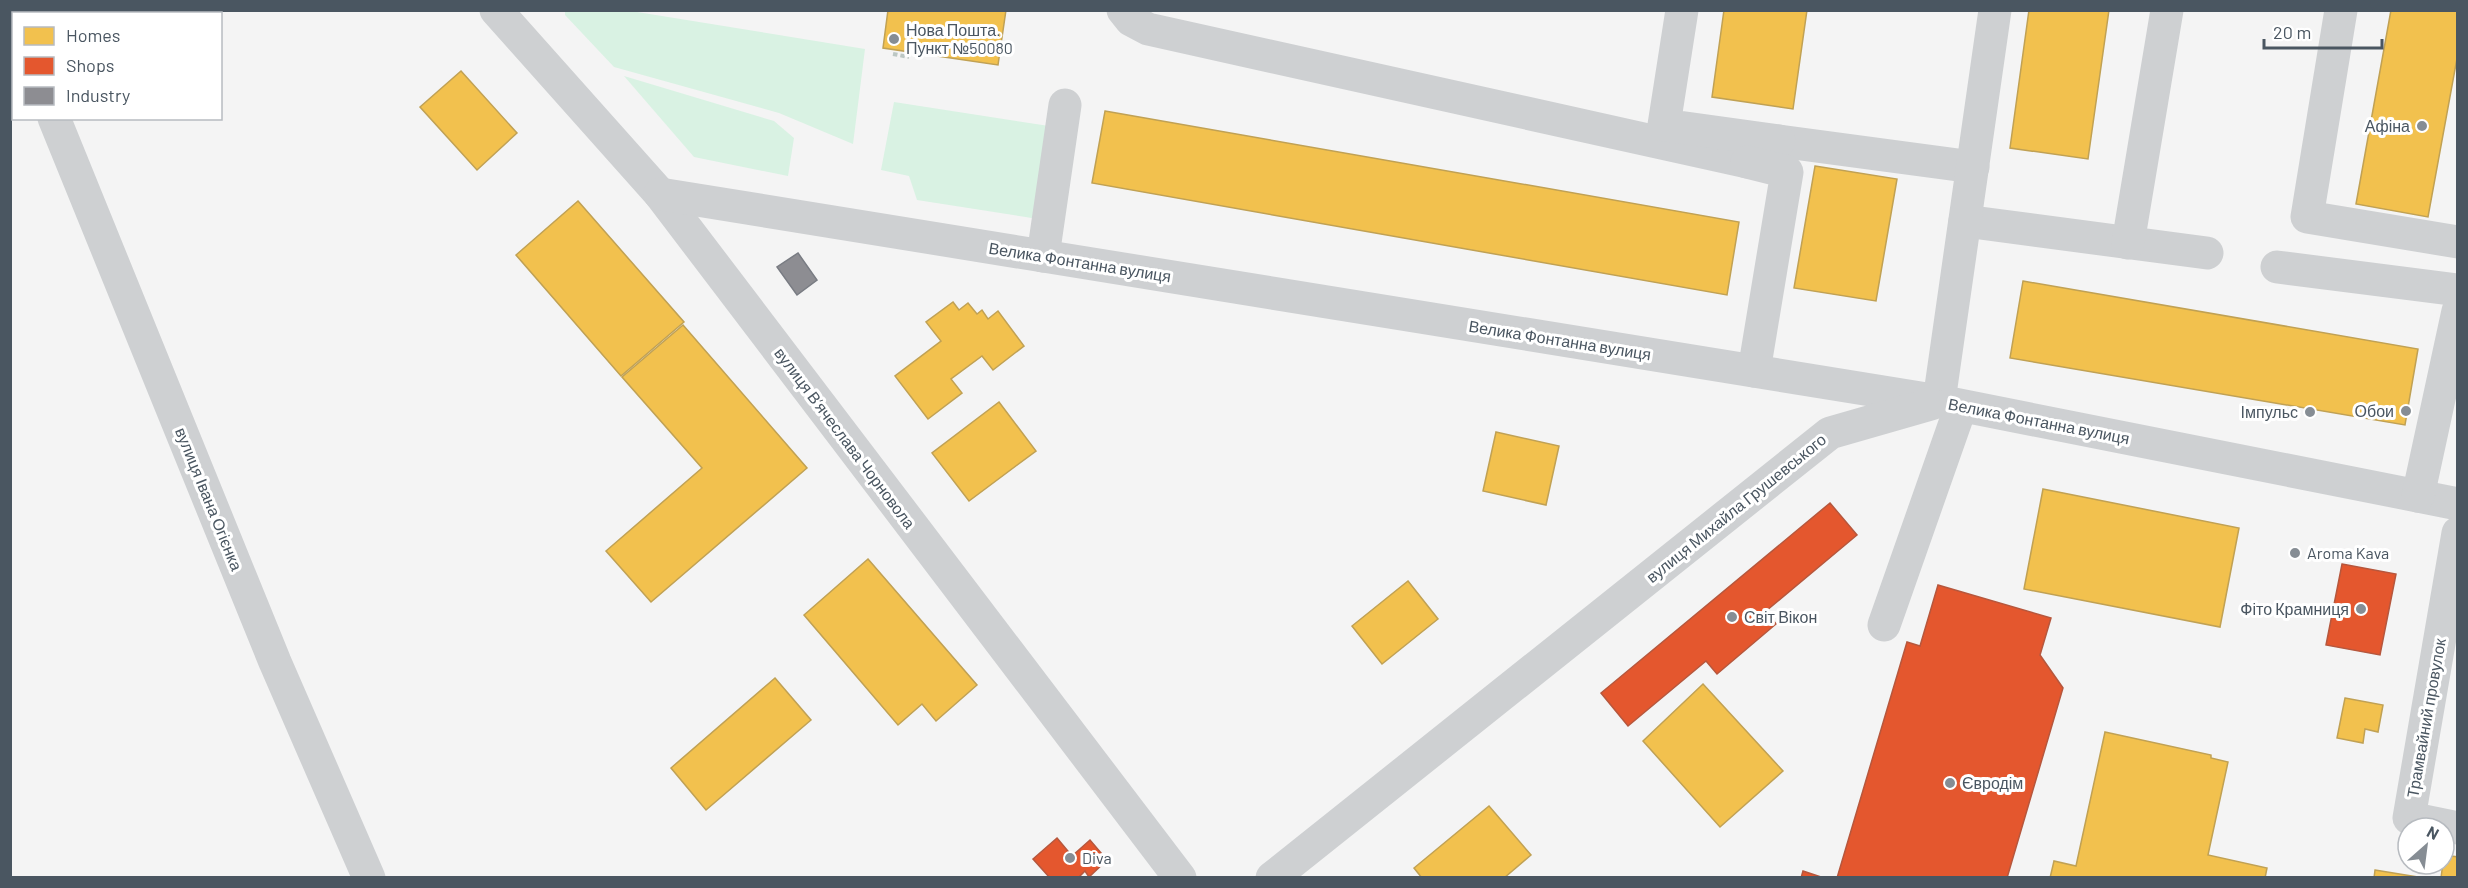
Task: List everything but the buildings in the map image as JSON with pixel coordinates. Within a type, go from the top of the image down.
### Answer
[{"type":"street","name":"вулиця В’ячеслава Чорновола","points":[[496,10],[660,194],[1180,878]]},
{"type":"street","points":[[1123,10],[1131,20],[1148,29],[1787,172],[1754,371]]},
{"type":"street","points":[[1682,10],[1664,125],[1972,167]]},
{"type":"street","points":[[1884,625],[1950,404],[1965,221],[1995,10]]},
{"type":"street","points":[[2128,243],[2167,10]]},
{"type":"street","points":[[2341,10],[2307,217],[2457,242]]},
{"type":"street","points":[[1043,256],[1065,105]]},
{"type":"street","name":"вулиця Івана Огієнка","points":[[55,120],[275,662],[369,878]]},
{"type":"street","points":[[1747,162],[1779,141]]},
{"type":"street","name":"Велика Фонтанна вулиця","points":[[660,194],[1950,404],[2457,504]]},
{"type":"street","points":[[1965,221],[2206,253]]},
{"type":"street","points":[[2277,267],[2457,290]]},
{"type":"street","points":[[2418,496],[2457,311]]},
{"type":"street","name":"вулиця Михайла Грушевського","points":[[1272,878],[1830,433],[1950,404]]},
{"type":"street","name":"Трамвайний провулок","points":[[2457,533],[2409,818],[2457,828]]},
{"type":"path","points":[[893,54],[909,57]]},
{"type":"green space","points":[[565,11],[631,11],[865,49],[853,144],[779,113],[614,67],[565,15]]},
{"type":"green space","points":[[624,76],[774,121],[794,138],[788,176],[694,157]]},
{"type":"green space","points":[[894,102],[1049,126],[1038,219],[917,200],[909,176],[881,170]]},
{"type":"place","name":"Нова Пошта. Пункт №50080","points":[[894,39]]},
{"type":"place","name":"Афіна","points":[[2422,126]]},
{"type":"place","name":"Обои","points":[[2406,411]]},
{"type":"place","name":"Імпульс","points":[[2310,412]]},
{"type":"place","name":"Aroma Kava","points":[[2295,553]]},
{"type":"place","name":"Фіто Крамниця","points":[[2361,609]]},
{"type":"place","name":"Світ Вікон","points":[[1732,617]]},
{"type":"place","name":"Євродім","points":[[1950,783]]},
{"type":"place","name":"Diva","points":[[1070,858]]}]
